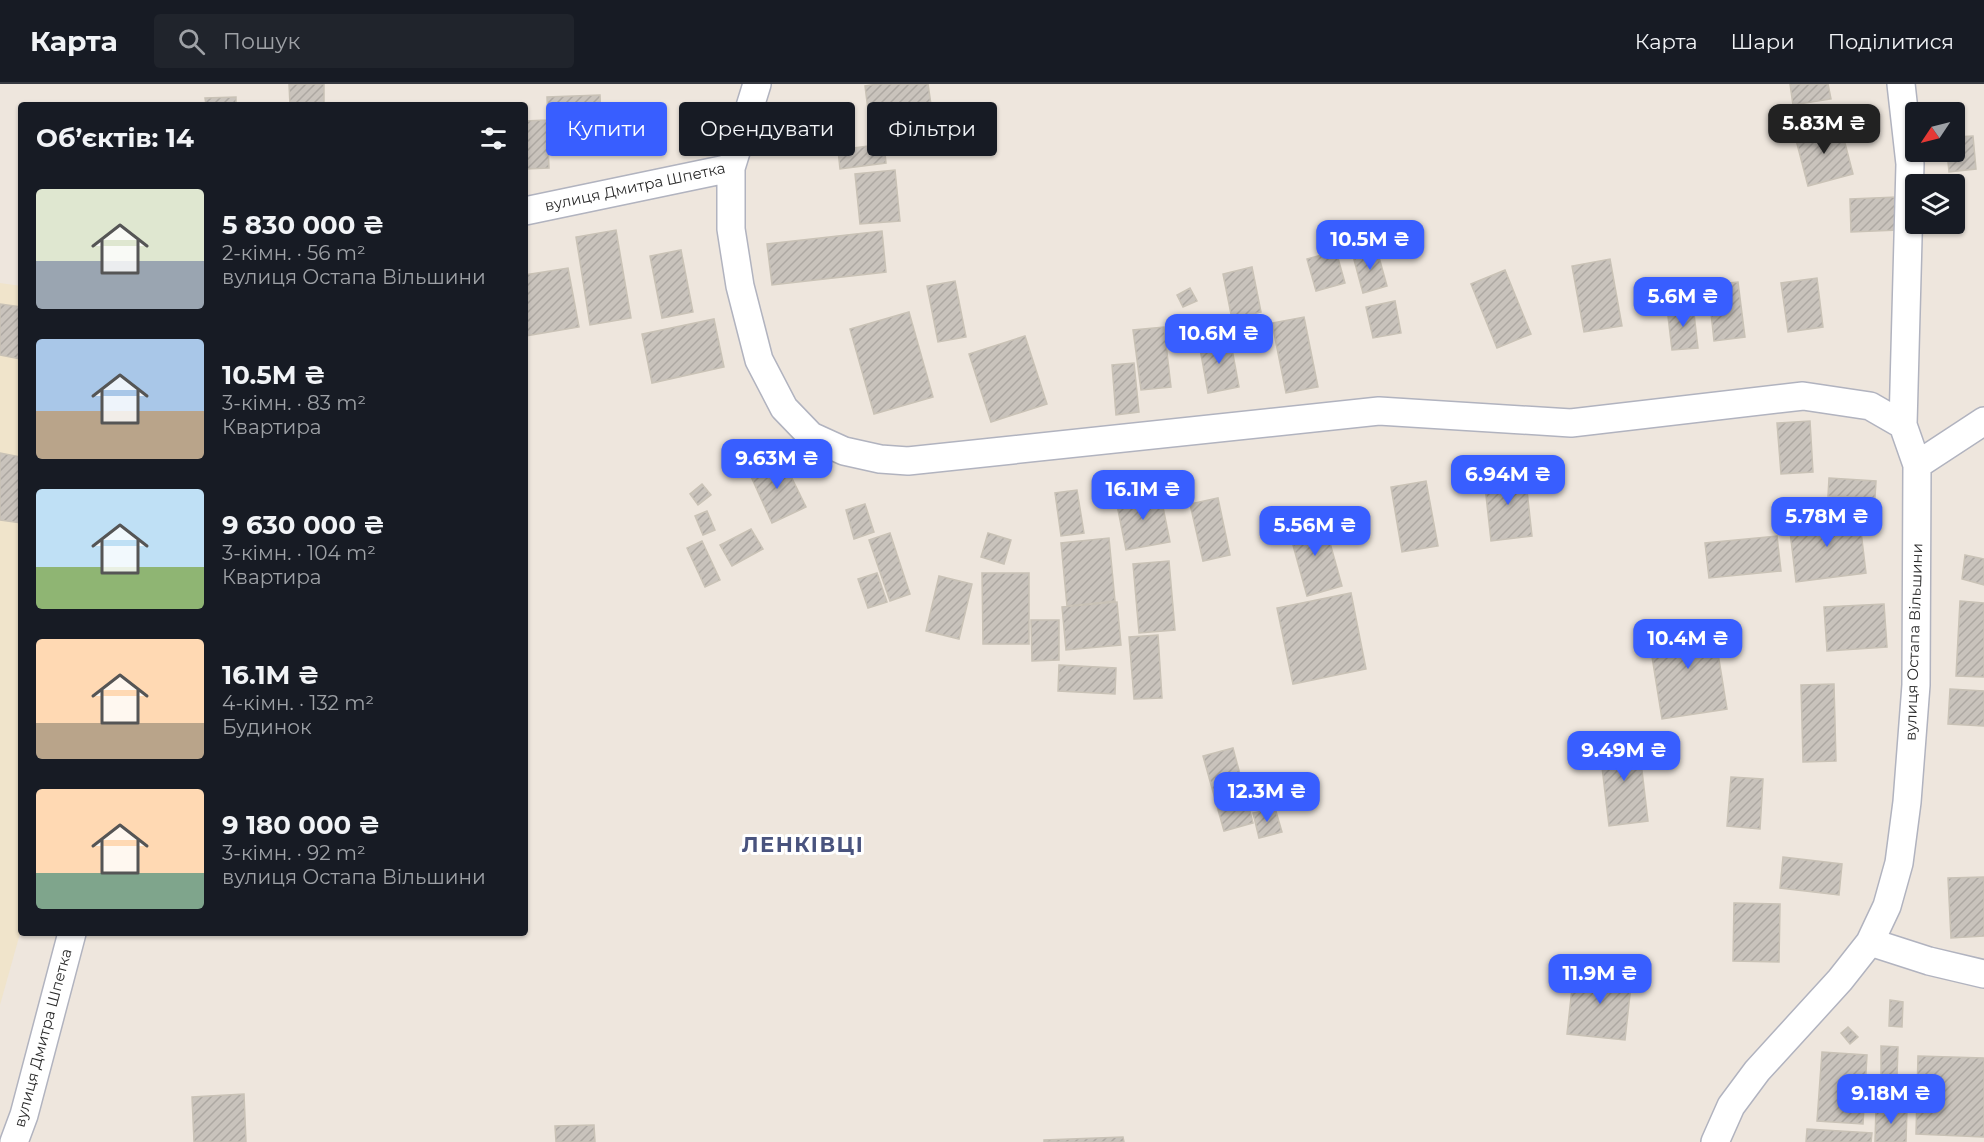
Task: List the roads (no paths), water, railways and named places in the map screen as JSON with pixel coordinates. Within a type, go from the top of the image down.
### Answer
[{"type":"street","name":"вулиця Дмитра Шпетка","points":[[528,210],[731,168],[757,84]]},
{"type":"street","name":"вулиця Остапа Вільшини","points":[[1714,1142],[1731,1106],[1757,1071],[1839,981],[1870,942],[1887,906],[1899,863],[1907,801],[1916,685],[1917,465],[1903,425],[1910,164],[1901,84]]},
{"type":"street","points":[[731,168],[731,229],[740,286],[759,360],[784,408],[811,436],[844,451],[880,459],[908,461],[1379,411],[1571,423],[1803,396],[1870,406],[1903,425]]},
{"type":"street","points":[[1917,465],[1984,421]]},
{"type":"street","name":"вулиця Дмитра Шпетка","points":[[14,1142],[24,1115],[71,936]]},
{"type":"street","points":[[1870,942],[1929,961],[1984,974]]},
{"type":"district","name":"ЛЕНКІВЦІ","points":[[803,845]]}]
